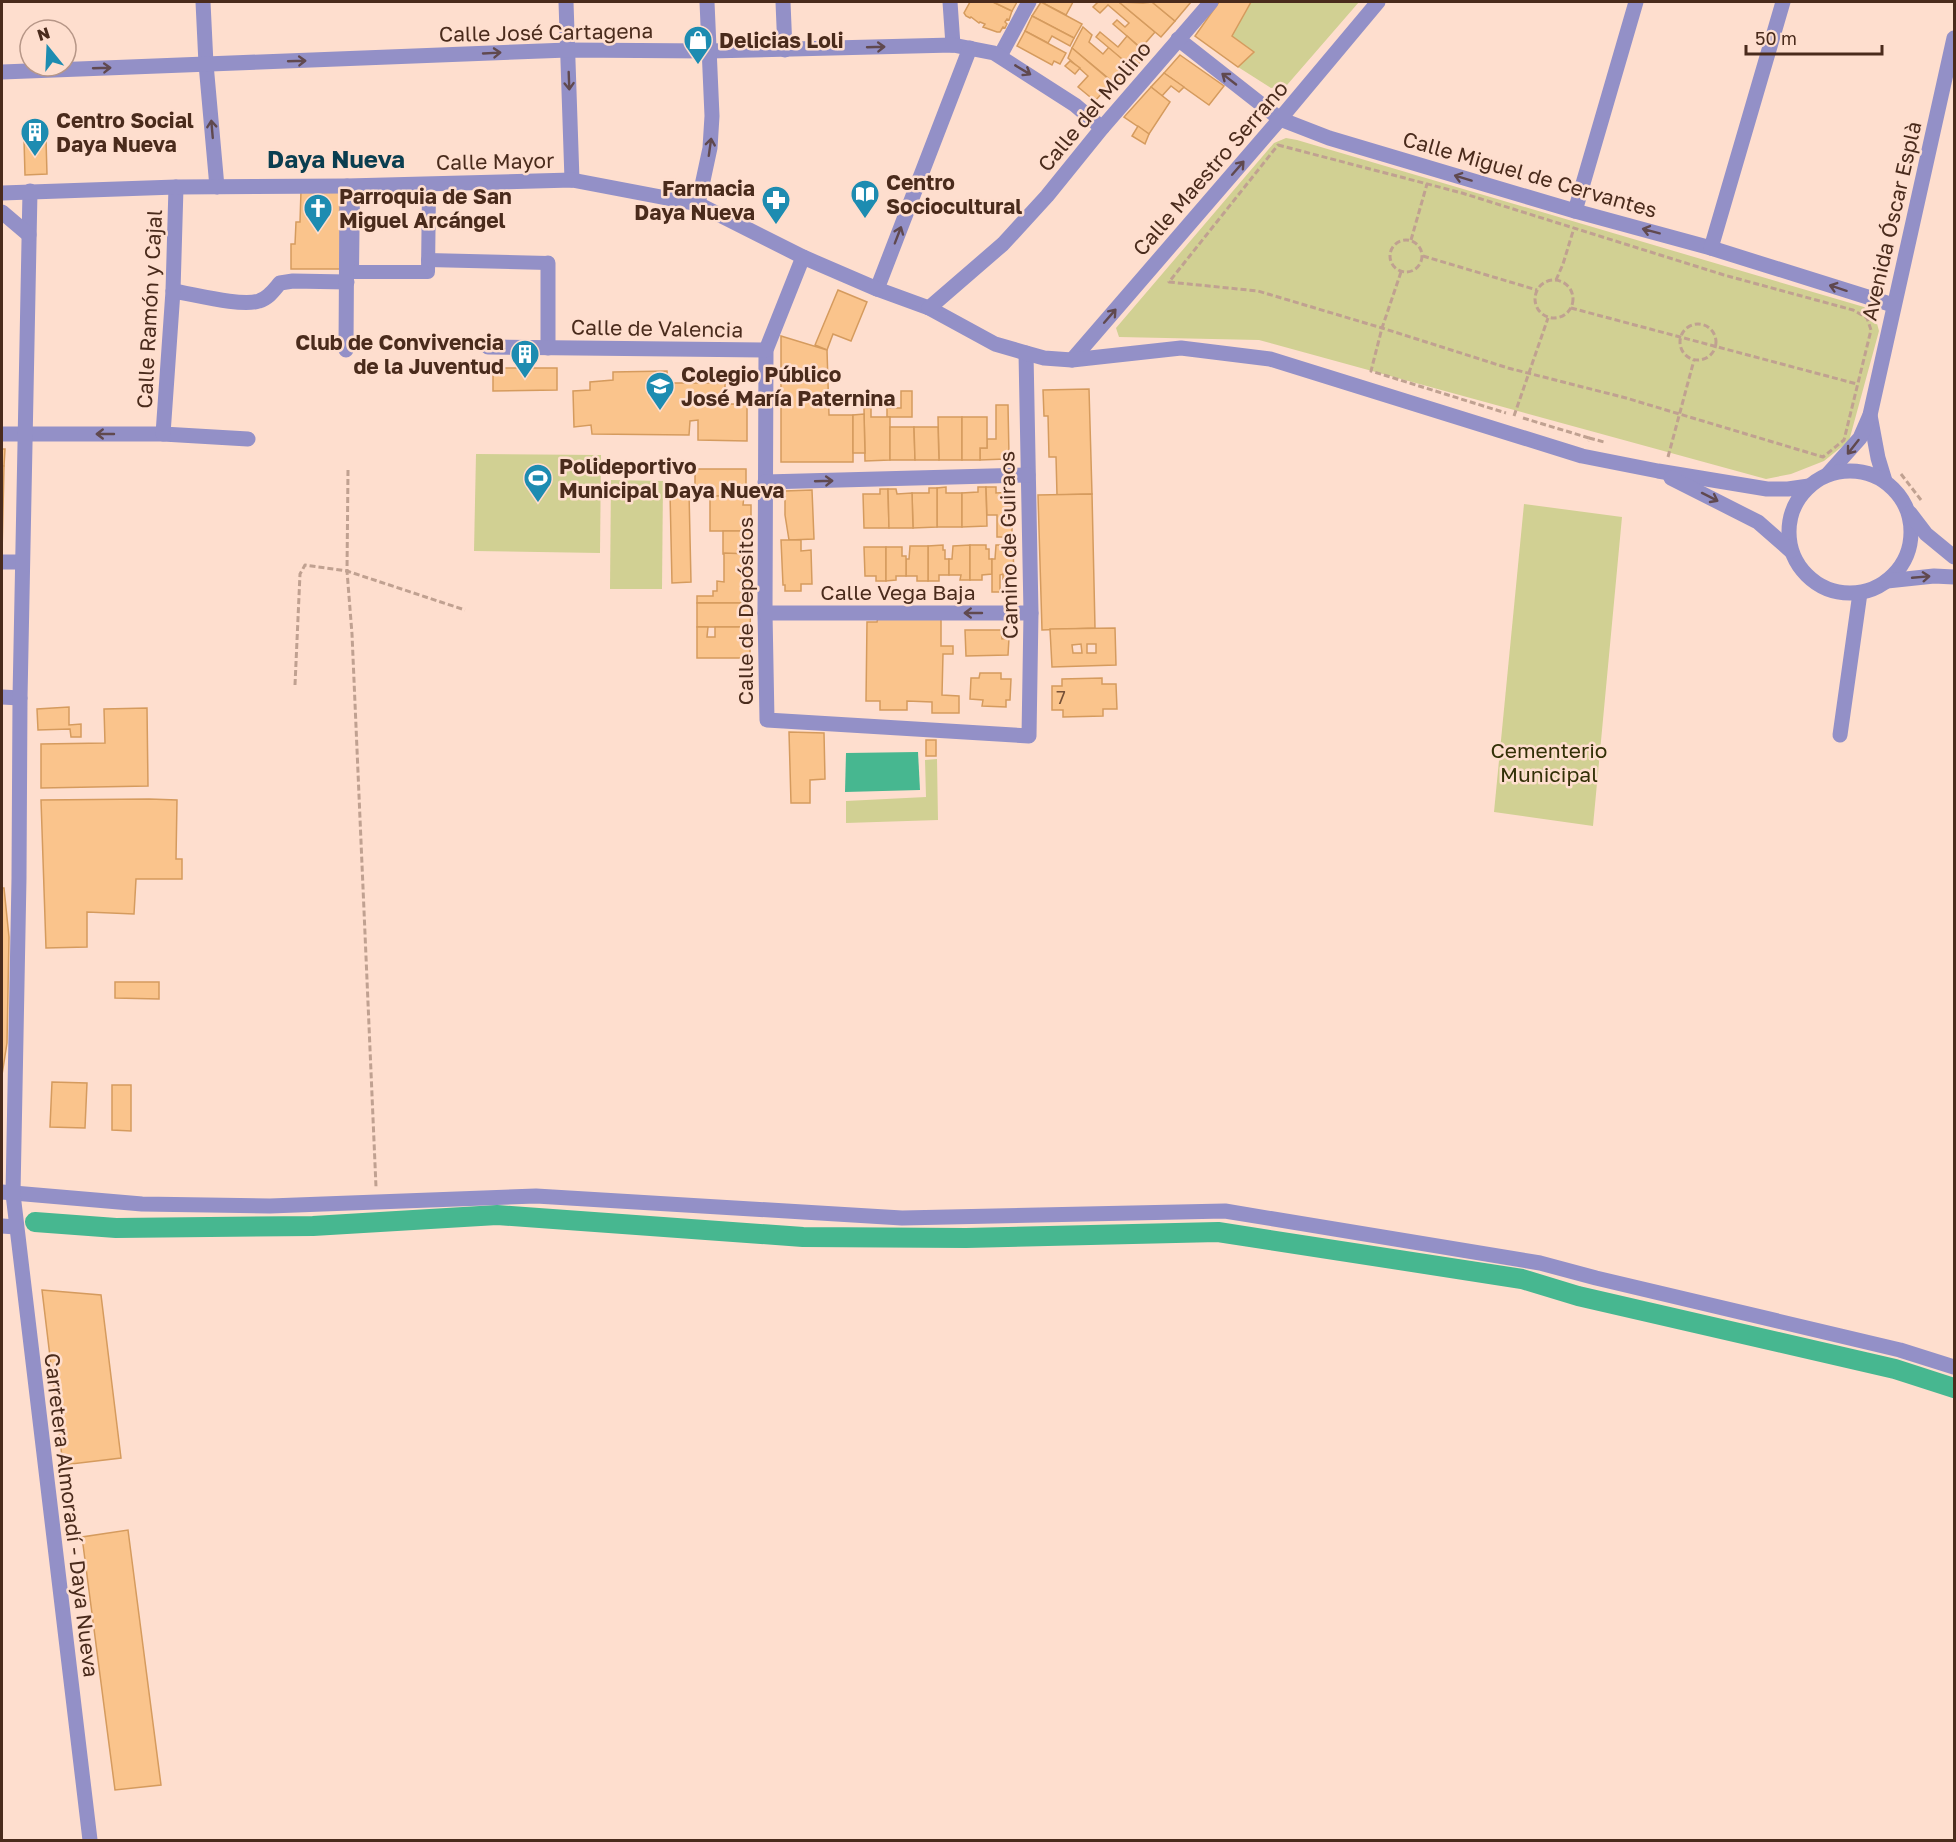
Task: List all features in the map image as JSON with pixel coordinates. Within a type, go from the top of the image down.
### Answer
[{"type":"street","points":[[203,2],[217,187]]},
{"type":"street","points":[[566,2],[572,180]]},
{"type":"street","points":[[698,204],[710,148],[712,116],[707,2]]},
{"type":"street","points":[[783,2],[785,50]]},
{"type":"street","points":[[950,2],[953,45]]},
{"type":"street","points":[[1000,56],[1029,2]]},
{"type":"street","name":"Calle del Molino","points":[[929,308],[1003,244],[1047,196],[1102,128],[1211,2]]},
{"type":"street","name":"Calle Maestro Serrano","points":[[1072,360],[1378,2]]},
{"type":"street","points":[[1575,211],[1636,2]]},
{"type":"street","points":[[1712,248],[1783,2]]},
{"type":"street","name":"Avenida Óscar Esplà","points":[[1828,474],[1860,438],[1871,409],[1954,38]]},
{"type":"street","name":"Calle Miguel de Cervantes","points":[[1178,39],[1280,119],[1329,138],[1575,211],[1712,248],[1893,305]]},
{"type":"street","name":"Calle José Cartagena","points":[[2,72],[568,50],[709,51],[953,45],[1000,56],[1075,105],[1102,128]]},
{"type":"street","points":[[877,289],[970,48]]},
{"type":"street","name":"Calle Mayor","points":[[2,193],[176,187],[347,186],[572,180],[698,204],[803,257],[877,289],[929,308],[995,344],[1044,358],[1072,360],[1181,348],[1270,359],[1582,456],[1658,471]]},
{"type":"street","points":[[346,350],[347,186]]},
{"type":"street","name":"Calle Ramón y Cajal","points":[[163,434],[173,291],[176,187]]},
{"type":"street","points":[[353,188],[429,189],[428,260],[428,272],[352,272],[353,188]]},
{"type":"street","name":"Carretera Almoradí - Daya Nueva","points":[[30,191],[22,562],[19,878],[7,1193],[9,1227],[55,1532],[90,1840]]},
{"type":"street","points":[[2,212],[28,235]]},
{"type":"street","name":"Calle de Depósitos","points":[[766,720],[766,350],[803,257]]},
{"type":"street","points":[[428,260],[548,263]]},
{"type":"street","name":"Calle de Valencia","points":[[548,263],[548,348]]},
{"type":"street","points":[[173,291],[240,302],[258,302],[270,295],[280,283],[293,281],[347,282]]},
{"type":"street","name":"Calle de Valencia","points":[[488,347],[766,350]]},
{"type":"street","name":"Camino de Guiraos","points":[[766,720],[1029,736],[1031,613],[1026,353]]},
{"type":"street","name":"Avenida Óscar Esplà","points":[[1871,409],[1878,458],[1886,481]]},
{"type":"street","points":[[2,434],[163,434],[248,440]]},
{"type":"street","points":[[1908,510],[1912,530],[1909,549],[1900,567],[1887,581],[1874,589],[1860,593],[1841,593],[1823,588],[1808,577],[1798,565],[1791,550],[1788,533],[1790,516],[1797,499],[1809,486],[1828,474],[1848,470],[1868,473],[1886,481],[1899,494],[1926,534],[1954,556]]},
{"type":"street","points":[[1658,471],[1767,489],[1809,486]]},
{"type":"street","points":[[1658,471],[1758,522],[1791,550]]},
{"type":"street","points":[[765,482],[1028,475]]},
{"type":"street","points":[[2,562],[22,562]]},
{"type":"street","points":[[1887,581],[1934,576],[1954,577]]},
{"type":"street","points":[[1840,735],[1860,593]]},
{"type":"street","name":"Calle Vega Baja","points":[[765,613],[1031,613]]},
{"type":"street","points":[[2,697],[20,698]]},
{"type":"street","points":[[7,1193],[153,1204],[270,1206],[536,1196],[902,1218],[1224,1211],[1540,1263],[1900,1350],[1954,1367]]},
{"type":"path","points":[[1278,145],[1427,184],[1574,228],[1724,275],[1853,310],[1867,318],[1871,330],[1844,440],[1823,457],[1626,398],[1530,374],[1258,291],[1169,282],[1278,145]]},
{"type":"path","points":[[1411,240],[1427,184]]},
{"type":"path","points":[[1556,280],[1574,228]]},
{"type":"path","points":[[1411,240],[1419,245],[1423,256],[1418,268],[1407,273],[1401,272],[1392,264],[1390,252],[1398,242],[1411,240]]},
{"type":"path","points":[[1423,256],[1537,290]]},
{"type":"path","points":[[1401,272],[1382,327],[1371,371],[1611,444]]},
{"type":"path","points":[[1556,280],[1565,283],[1573,300],[1571,308],[1562,317],[1548,318],[1537,310],[1535,297],[1537,290],[1543,284],[1556,280]]},
{"type":"path","points":[[1571,308],[1857,384]]},
{"type":"path","points":[[1514,416],[1548,318]]},
{"type":"path","points":[[1702,325],[1711,329],[1715,335],[1716,347],[1707,358],[1694,360],[1681,350],[1680,337],[1690,326],[1702,325]]},
{"type":"path","points":[[1667,458],[1694,360]]},
{"type":"path","points":[[1853,401],[1871,409]]},
{"type":"path","points":[[1582,456],[1589,438]]},
{"type":"path","points":[[348,470],[347,572],[352,634],[377,1202]]},
{"type":"path","points":[[1901,474],[1925,508]]},
{"type":"path","points":[[295,686],[300,574],[305,565],[347,572],[465,610]]},
{"type":"green space","points":[[1251,2],[1359,2],[1287,85],[1271,88],[1238,67],[1253,52],[1232,36]]},
{"type":"green space","points":[[1286,138],[1864,307],[1875,316],[1879,331],[1849,441],[1824,461],[1791,474],[1766,479],[1259,340],[1119,337],[1116,328],[1274,143]]},
{"type":"green space","name":"Polideportivo Municipal Daya Nueva","points":[[476,454],[601,455],[600,553],[474,551]]},
{"type":"green space","points":[[611,480],[663,481],[662,589],[610,589]]},
{"type":"green space","name":"Cementerio Municipal","points":[[1524,504],[1622,517],[1593,826],[1494,812]]},
{"type":"green space","points":[[937,759],[938,820],[846,823],[846,801],[926,797],[925,760]]},
{"type":"shaded area","points":[[918,752],[920,790],[845,792],[846,753]]},
{"type":"building","points":[[970,2],[993,2],[1012,11],[1009,20],[1005,22],[1007,24],[1005,28],[997,32],[983,27],[985,24],[966,16],[964,13]]},
{"type":"building","points":[[993,2],[1017,2],[1012,11]]},
{"type":"building","points":[[1041,2],[1073,2],[1066,15]]},
{"type":"building","points":[[1041,2],[1082,24],[1074,38],[1032,16]]},
{"type":"building","points":[[1098,2],[1119,2],[1155,32],[1141,48],[1113,24],[1117,20],[1125,27],[1129,23],[1108,5],[1100,13],[1093,7]]},
{"type":"building","points":[[1119,2],[1152,2],[1175,21],[1161,37]]},
{"type":"building","points":[[1152,2],[1191,2],[1175,21]]},
{"type":"building","points":[[1219,2],[1251,2],[1232,36],[1254,52],[1238,67],[1195,36]]},
{"type":"building","points":[[1032,16],[1074,38],[1070,46],[1052,36],[1048,43],[1025,31]]},
{"type":"building","points":[[1083,27],[1092,35],[1089,42],[1103,54],[1109,47],[1134,69],[1119,87],[1072,48]]},
{"type":"building","points":[[1025,31],[1066,53],[1060,64],[1054,61],[1052,65],[1017,46]]},
{"type":"building","points":[[1100,32],[1118,47],[1127,36],[1147,54],[1134,69],[1096,37]]},
{"type":"building","points":[[1072,48],[1112,82],[1095,101],[1078,87],[1088,76],[1068,58]]},
{"type":"building","points":[[1180,55],[1224,86],[1209,105],[1164,73]]},
{"type":"building","points":[[1070,61],[1080,68],[1075,74],[1065,66]]},
{"type":"building","points":[[1164,73],[1184,87],[1179,92],[1171,86],[1162,96],[1151,87]]},
{"type":"building","points":[[1151,87],[1170,102],[1149,134],[1124,117]]},
{"type":"building","points":[[1138,126],[1149,134],[1145,144],[1132,136]]},
{"type":"building","name":"Centro Social Daya Nueva","points":[[24,139],[46,139],[47,174],[25,175]]},
{"type":"building","name":"Parroquia de San Miguel Arcángel","points":[[301,191],[340,192],[341,269],[291,269],[291,244],[295,244],[296,222],[300,222]]},
{"type":"building","points":[[838,290],[867,302],[851,341],[833,334],[827,350],[815,345]]},
{"type":"building","points":[[781,336],[827,350],[829,415],[853,415],[853,462],[781,462]]},
{"type":"building","name":"Club de Convivencia de la Juventud","points":[[493,368],[557,368],[557,390],[493,391]]},
{"type":"building","name":"Colegio Público José María Paternina","points":[[667,371],[668,383],[725,383],[725,404],[747,404],[747,441],[698,440],[698,420],[690,421],[689,435],[592,434],[591,425],[574,427],[573,391],[590,390],[590,382],[613,380],[613,372]]},
{"type":"building","points":[[1089,389],[1092,494],[1057,495],[1056,457],[1049,457],[1048,416],[1044,416],[1043,390]]},
{"type":"building","points":[[901,391],[912,391],[912,417],[887,417],[887,408],[901,408]]},
{"type":"building","points":[[996,405],[1008,405],[1009,456],[1006,459],[980,460],[980,448],[987,448],[987,439],[996,439]]},
{"type":"building","points":[[864,408],[871,408],[871,417],[890,417],[890,460],[865,461]]},
{"type":"building","points":[[864,414],[865,453],[853,453],[853,415]]},
{"type":"building","points":[[938,417],[962,417],[962,460],[939,460]]},
{"type":"building","points":[[962,417],[987,417],[987,448],[980,448],[980,460],[962,460]]},
{"type":"building","points":[[890,427],[914,427],[915,460],[890,460]]},
{"type":"building","points":[[914,427],[938,427],[939,460],[915,460]]},
{"type":"building","points":[[2,449],[5,449],[4,466],[2,466]]},
{"type":"building","points":[[2,466],[4,466],[2,554]]},
{"type":"building","points":[[695,469],[746,469],[746,496],[695,496]]},
{"type":"building","points":[[946,487],[946,493],[962,493],[962,527],[937,527],[937,488]]},
{"type":"building","points":[[978,487],[986,487],[987,526],[962,527],[962,493],[978,492]]},
{"type":"building","points":[[986,487],[996,487],[996,493],[1012,492],[1012,537],[997,537],[997,515],[987,515]]},
{"type":"building","points":[[929,488],[937,488],[937,527],[913,528],[912,493],[929,493]]},
{"type":"building","points":[[880,489],[888,489],[889,528],[864,528],[863,494],[880,494]]},
{"type":"building","points":[[888,489],[896,489],[897,494],[912,493],[913,528],[889,528]]},
{"type":"building","points":[[812,490],[814,539],[789,540],[785,515],[785,491]]},
{"type":"building","points":[[670,492],[689,492],[691,582],[672,583]]},
{"type":"building","points":[[1092,494],[1095,628],[1042,630],[1038,495]]},
{"type":"building","points":[[710,496],[744,496],[743,505],[751,505],[751,522],[743,522],[743,531],[710,531]]},
{"type":"building","points":[[723,531],[751,531],[751,554],[723,554]]},
{"type":"building","points":[[781,540],[801,540],[801,551],[811,550],[812,584],[801,584],[801,591],[785,591]]},
{"type":"building","points":[[943,545],[945,559],[949,559],[949,575],[939,575],[939,581],[928,581],[928,546]]},
{"type":"building","points":[[970,545],[970,580],[960,580],[961,575],[949,575],[949,559],[952,559],[953,546]]},
{"type":"building","points":[[970,545],[986,545],[986,549],[989,549],[992,574],[982,575],[982,580],[970,580]]},
{"type":"building","points":[[996,545],[1013,545],[1014,579],[1003,579],[1003,574],[1000,575],[1000,592],[992,592],[992,559],[995,559]]},
{"type":"building","points":[[910,546],[928,546],[928,581],[917,581],[917,576],[906,576],[906,559],[909,559]]},
{"type":"building","points":[[864,547],[886,547],[886,581],[876,581],[876,576],[865,576]]},
{"type":"building","points":[[886,547],[902,547],[902,556],[906,556],[906,576],[896,576],[896,580],[886,581]]},
{"type":"building","points":[[724,553],[751,554],[751,603],[697,603],[697,596],[713,596],[713,591],[717,591],[717,581],[724,582]]},
{"type":"building","points":[[697,603],[751,603],[750,627],[697,627]]},
{"type":"building","points":[[878,617],[941,618],[941,646],[953,646],[953,654],[943,654],[942,695],[959,696],[959,713],[932,713],[932,702],[907,701],[907,710],[880,710],[880,701],[866,701],[867,622],[877,622]]},
{"type":"building","points":[[697,627],[708,627],[707,637],[715,637],[715,627],[750,627],[750,658],[697,658]]},
{"type":"building","points":[[1115,628],[1116,665],[1052,667],[1050,629]],"holes":[[[1081,644],[1082,653],[1073,653],[1072,645]],[[1087,644],[1096,644],[1096,653],[1087,653]]]},
{"type":"building","points":[[965,630],[1001,630],[1002,639],[1009,638],[1008,655],[966,656]]},
{"type":"building","points":[[980,673],[1001,673],[1001,679],[1011,679],[1010,700],[1006,700],[1006,707],[982,706],[983,700],[970,699],[971,678],[979,678]]},
{"type":"building","points":[[1102,678],[1102,684],[1116,684],[1117,709],[1103,709],[1103,716],[1063,717],[1063,710],[1052,710],[1052,686],[1062,686],[1062,679]]},
{"type":"building","points":[[69,707],[69,725],[81,724],[81,737],[71,737],[70,729],[38,730],[37,709]]},
{"type":"building","points":[[147,708],[148,786],[41,788],[41,744],[105,743],[104,709]]},
{"type":"building","points":[[789,732],[824,733],[825,779],[810,780],[810,803],[791,803]]},
{"type":"building","points":[[926,740],[936,740],[936,756],[926,756]]},
{"type":"building","points":[[41,800],[177,800],[176,859],[182,859],[182,879],[136,879],[134,914],[87,912],[87,947],[46,948]]},
{"type":"building","points":[[2,888],[4,888],[9,937],[7,1043],[2,1075]]},
{"type":"building","points":[[115,982],[159,982],[159,999],[115,998]]},
{"type":"building","points":[[52,1082],[87,1083],[85,1128],[50,1127]]},
{"type":"building","points":[[112,1085],[131,1085],[131,1131],[112,1130]]},
{"type":"building","points":[[42,1290],[101,1295],[121,1458],[63,1465]]},
{"type":"building","points":[[128,1530],[161,1785],[115,1790],[82,1537]]},
{"type":"waterway","points":[[35,1222],[116,1228],[313,1226],[497,1215],[803,1237],[966,1238],[1218,1232],[1522,1279],[1578,1296],[1895,1369],[1954,1388]]},
{"type":"place","name":"Delicias Loli","points":[[698,66]]},
{"type":"place","name":"Centro Social Daya Nueva","points":[[35,158]]},
{"type":"place","name":"Centro Sociocultural","points":[[865,220]]},
{"type":"place","name":"Farmacia Daya Nueva","points":[[776,226]]},
{"type":"place","name":"Parroquia de San Miguel Arcángel","points":[[318,234]]},
{"type":"place","name":"Club de Convivencia de la Juventud","points":[[525,380]]},
{"type":"place","name":"Colegio Público José María Paternina","points":[[660,412]]},
{"type":"place","name":"Polideportivo Municipal Daya Nueva","points":[[538,504]]},
{"type":"district","name":"Daya Nueva","points":[[336,158]]}]
